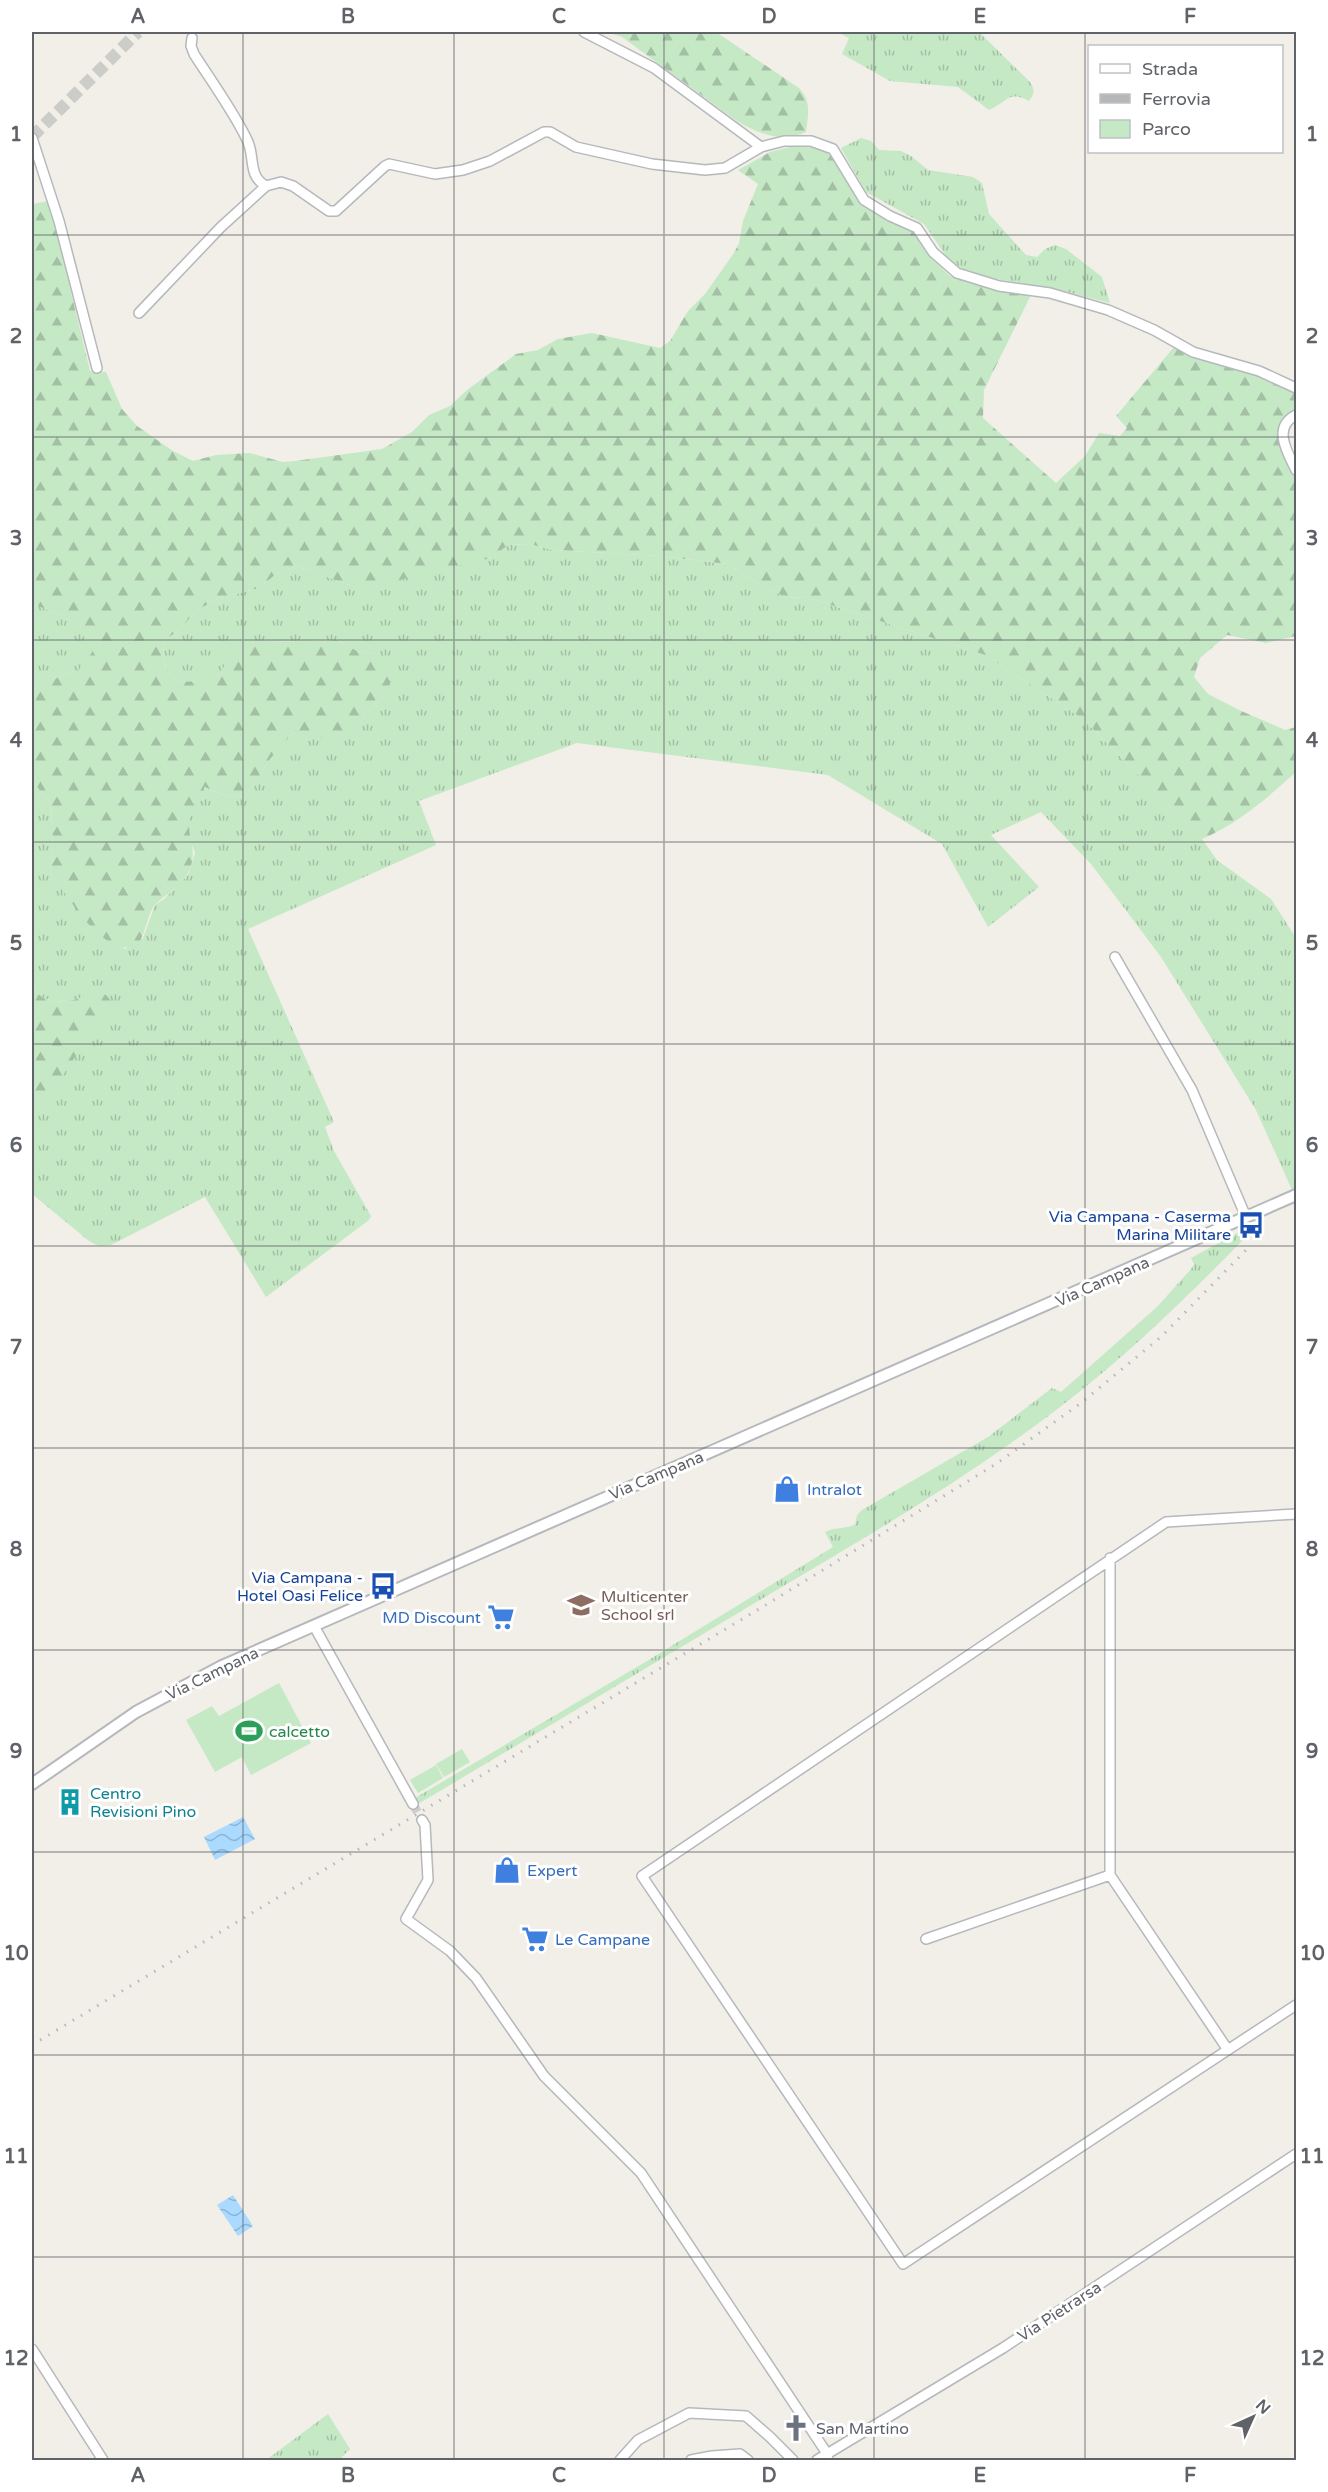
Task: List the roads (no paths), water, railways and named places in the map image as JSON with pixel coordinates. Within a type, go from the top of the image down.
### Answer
[{"type":"street","points":[[584,32],[654,68],[761,147]]},
{"type":"street","points":[[192,38],[191,46],[194,54],[246,138],[253,155],[253,171],[256,180],[266,186]]},
{"type":"street","points":[[139,314],[221,226],[266,186],[281,182],[293,186],[324,208],[336,211],[389,164],[435,174],[463,170],[490,161],[544,132],[550,132],[576,147],[684,169],[725,168],[761,147],[784,141],[811,141],[833,149],[864,200],[890,216],[917,228],[933,252],[957,273],[999,286],[1050,293],[1108,310],[1154,330],[1193,352],[1259,371],[1296,388]]},
{"type":"street","points":[[32,138],[59,221],[97,368]]},
{"type":"street","points":[[1296,415],[1285,422],[1282,430],[1283,440],[1296,470]]},
{"type":"street","points":[[1115,957],[1192,1090],[1246,1217]]},
{"type":"street","name":"Via Campana","points":[[32,1784],[153,1703],[222,1666],[1296,1195]]},
{"type":"street","points":[[1296,1514],[1166,1522],[642,1876],[903,2264],[1296,2005]]},
{"type":"street","points":[[1110,1558],[1110,1875],[1228,2050]]},
{"type":"street","points":[[314,1626],[412,1804]]},
{"type":"street","points":[[422,1820],[425,1826],[428,1880],[406,1919],[463,1963],[476,1978],[544,2076],[641,2173],[828,2455]]},
{"type":"street","points":[[926,1940],[1110,1875]]},
{"type":"street","name":"Via Pietrarsa","points":[[817,2460],[1003,2348],[1296,2154]]},
{"type":"street","points":[[32,2349],[103,2460]]},
{"type":"street","points":[[620,2460],[638,2440],[690,2414],[746,2416],[793,2460]]},
{"type":"street","points":[[691,2460],[740,2454],[748,2460]]},
{"type":"water","points":[[243,1817],[255,1839],[215,1860],[204,1837]]},
{"type":"water","points":[[233,2195],[253,2226],[238,2236],[217,2205]]},
{"type":"tunnel","points":[[32,137],[138,32]]},
{"type":"tunnel","points":[[413,1804],[422,1820]]},
{"type":"railway","points":[[32,2045],[759,1609],[996,1464],[1081,1403],[1162,1336],[1250,1246]]},
{"type":"place","name":"Via Campana - Caserma Marina Militare","points":[[1251,1225]]},
{"type":"place","name":"Intralot","points":[[787,1489]]},
{"type":"place","name":"Via Campana - Hotel Oasi Felice","points":[[383,1586]]},
{"type":"place","name":"Multicenter School srl","points":[[581,1605]]},
{"type":"place","name":"MD Discount","points":[[501,1617]]},
{"type":"place","name":"calcetto","points":[[249,1731]]},
{"type":"place","name":"Centro Revisioni Pino","points":[[70,1802]]},
{"type":"place","name":"Expert","points":[[507,1870]]},
{"type":"place","name":"Le Campane","points":[[535,1939]]},
{"type":"place","name":"San Martino","points":[[796,2428]]}]
